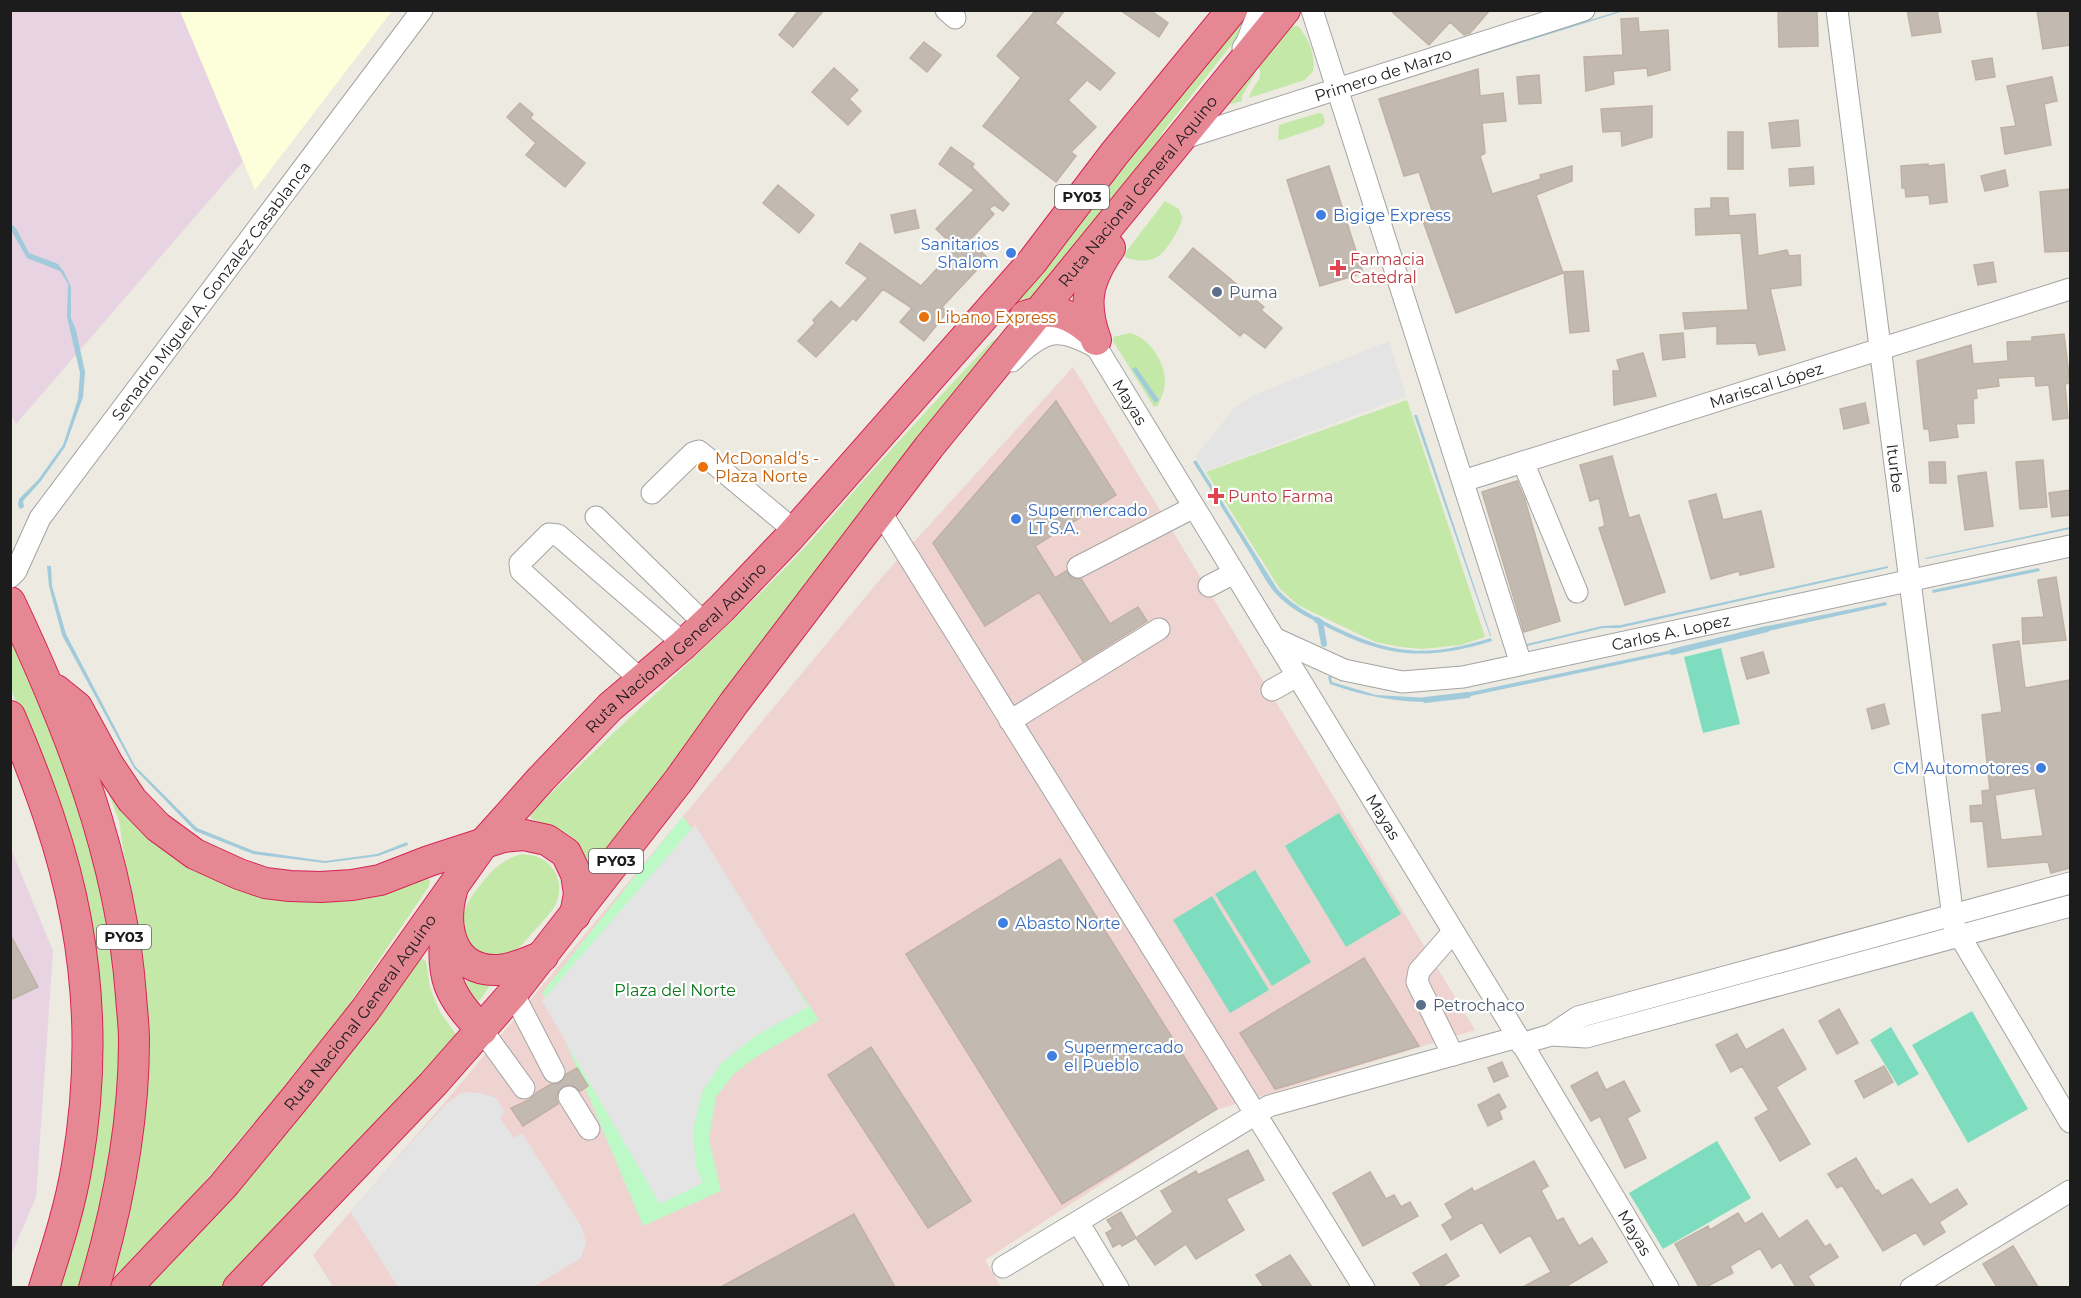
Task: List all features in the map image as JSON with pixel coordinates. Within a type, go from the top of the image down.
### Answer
[{"type":"highway","points":[[1114,154],[1138,111],[1217,10]]},
{"type":"highway","name":"Ruta Nacional General Aquino","points":[[126,1287],[223,1186],[366,1009],[483,844],[610,707],[695,634],[795,531],[1032,262],[1114,154],[1232,10]]},
{"type":"highway","name":"Ruta Nacional General Aquino","points":[[238,1287],[433,1084],[513,993],[679,780],[880,511],[986,376],[1060,289],[1285,10]]},
{"type":"highway","points":[[1095,340],[1088,310],[1090,287],[1099,263],[1124,230],[1133,199]]},
{"type":"highway","points":[[938,368],[960,359],[984,337],[1004,324],[1039,311],[1053,311],[1077,320],[1095,340]]},
{"type":"highway","name":"PY03","points":[[10,602],[46,682],[102,830],[119,902],[129,964],[134,1039],[129,1127],[110,1235],[94,1287]]},
{"type":"highway","points":[[46,682],[77,707],[108,764],[132,800],[158,827],[195,854],[239,874],[265,883],[290,886],[352,885],[380,880],[503,837],[524,835],[547,840],[566,853],[576,874],[579,894],[575,915]]},
{"type":"highway","name":"PY03","points":[[10,716],[37,780],[68,885],[76,920],[86,1006],[87,1066],[77,1166],[68,1209],[44,1287]]},
{"type":"highway","points":[[454,885],[448,906],[444,958],[447,976],[452,994],[461,1009],[482,1030]]},
{"type":"highway","points":[[447,923],[453,947],[465,960],[477,967],[495,970],[513,968],[543,956]]},
{"type":"street","name":"Senadro Miguel A. Gonzalez Casablanca","points":[[10,577],[16,571],[40,518],[422,10]]},
{"type":"street","points":[[1133,199],[1150,161],[1247,42],[1259,10]]},
{"type":"street","points":[[1312,10],[1521,664]]},
{"type":"street","name":"Primero de Marzo","points":[[1181,139],[1584,10]]},
{"type":"street","name":"Iturbe","points":[[1837,10],[1879,349],[1956,926]]},
{"type":"street","name":"Mariscal López","points":[[1463,481],[2070,289]]},
{"type":"street","points":[[986,376],[999,373],[1023,350],[1041,338],[1056,333],[1095,340]]},
{"type":"street","name":"Mayas","points":[[1095,340],[1668,1287]]},
{"type":"street","points":[[652,494],[693,453],[699,451],[795,531]]},
{"type":"street","points":[[1523,462],[1577,592]]},
{"type":"street","points":[[1078,567],[1194,507]]},
{"type":"street","points":[[880,511],[1254,1115],[1364,1287]]},
{"type":"street","points":[[596,517],[695,634]]},
{"type":"street","points":[[642,681],[521,571],[520,563],[549,534],[558,535],[695,634]]},
{"type":"street","name":"Carlos A. Lopez","points":[[1274,638],[1344,670],[1402,682],[1463,677],[2070,546]]},
{"type":"street","points":[[1209,586],[1234,573]]},
{"type":"street","points":[[1010,720],[1159,629]]},
{"type":"street","points":[[1272,690],[1297,676]]},
{"type":"street","points":[[1956,926],[2070,883]]},
{"type":"street","points":[[1003,1267],[1269,1106],[1453,1055],[1551,1035],[1578,1017],[1956,926],[2070,906]]},
{"type":"street","points":[[1956,926],[2070,1122]]},
{"type":"street","points":[[1453,932],[1419,971],[1417,982],[1453,1055]]},
{"type":"street","points":[[513,993],[554,1072]]},
{"type":"street","points":[[482,1030],[524,1088]]},
{"type":"street","points":[[569,1097],[589,1129]]},
{"type":"street","points":[[1911,1287],[2070,1191]]},
{"type":"street","points":[[1078,1222],[1118,1287]]},
{"type":"shaded area","points":[[10,11],[373,11],[16,424],[10,413]]},
{"type":"shaded area","points":[[180,11],[392,11],[255,190]]},
{"type":"shaded area","points":[[1389,341],[1406,396],[1206,471],[1196,456],[1235,407],[1254,395]]},
{"type":"shaded area","name":"Abasto Norte","points":[[1073,367],[1475,1030],[1213,1111],[985,1260],[1001,1287],[334,1288],[313,1255],[457,1088],[882,577]]},
{"type":"shaded area","name":"Plaza del Norte","points":[[695,825],[808,1007],[754,1037],[722,1063],[703,1090],[693,1130],[696,1167],[703,1183],[660,1204],[542,1001]]},
{"type":"shaded area","points":[[11,849],[53,951],[36,1197],[11,1255]]},
{"type":"shaded area","points":[[462,1092],[481,1093],[496,1098],[505,1112],[500,1118],[514,1138],[522,1133],[582,1228],[586,1242],[581,1258],[533,1287],[398,1287],[350,1211],[446,1104]]},
{"type":"green space","points":[[1245,11],[1252,11],[1242,31],[1166,128],[1118,199],[1030,302],[1002,314]]},
{"type":"green space","points":[[1292,26],[1298,26],[1308,41],[1314,65],[1313,71],[1305,80],[1249,98],[1260,74],[1257,66]]},
{"type":"green space","points":[[1254,71],[1255,74],[1242,96],[1242,101],[1227,105],[1226,103]]},
{"type":"green space","points":[[1319,113],[1323,114],[1325,122],[1322,126],[1281,140],[1278,139],[1279,125]]},
{"type":"green space","points":[[1165,201],[1179,209],[1182,218],[1168,245],[1160,255],[1150,260],[1125,257],[1125,253]]},
{"type":"green space","points":[[1130,333],[1150,345],[1162,367],[1165,382],[1163,394],[1158,405],[1154,407],[1113,341],[1113,337]]},
{"type":"green space","points":[[999,337],[592,868],[589,867],[579,845],[573,838],[530,818],[531,813],[563,781],[728,625],[793,560],[927,411],[992,341]]},
{"type":"green space","points":[[1407,400],[1485,637],[1461,645],[1422,649],[1375,642],[1298,605],[1280,589],[1206,472]]},
{"type":"green space","points":[[10,628],[55,734],[106,899],[121,1042],[110,1179],[80,1287],[55,1287],[96,1088],[32,742],[11,689]]},
{"type":"green space","points":[[1721,648],[1740,724],[1703,733],[1684,657]]},
{"type":"green space","points":[[102,776],[228,881],[427,875],[430,881],[429,886],[348,1006],[264,1111],[191,1198],[109,1282],[131,902],[119,821]]},
{"type":"green space","points":[[1339,813],[1401,914],[1346,947],[1285,846]]},
{"type":"green space","name":"Plaza del Norte","points":[[683,816],[819,1020],[756,1057],[734,1074],[716,1097],[709,1139],[721,1191],[643,1226],[553,1011],[542,993]]},
{"type":"green space","points":[[522,854],[538,857],[552,867],[559,887],[557,902],[547,917],[515,950],[498,956],[480,954],[466,935],[464,912],[476,890],[495,869],[504,861]]},
{"type":"green space","points":[[1255,870],[1311,962],[1272,986],[1215,894]]},
{"type":"green space","points":[[1212,896],[1269,990],[1230,1013],[1173,920]]},
{"type":"green space","points":[[1924,933],[1925,935],[1577,1030],[1576,1027]]},
{"type":"green space","points":[[421,958],[426,961],[430,988],[440,1012],[458,1037],[226,1287],[145,1288]]},
{"type":"green space","points":[[468,979],[491,984],[480,1000],[478,1001],[471,993],[466,983]]},
{"type":"green space","points":[[1972,1011],[2028,1109],[1968,1143],[1912,1045]]},
{"type":"green space","points":[[1891,1027],[1919,1074],[1898,1086],[1870,1040]]},
{"type":"green space","points":[[1717,1141],[1751,1198],[1663,1249],[1629,1193]]},
{"type":"water","points":[[1624,11],[1372,89],[1372,88]]},
{"type":"water","points":[[10,223],[16,228],[29,253],[58,264],[64,272],[71,287],[71,318],[76,330],[85,372],[83,397],[65,447],[41,481],[23,501],[24,507],[20,509],[19,499],[38,480],[63,445],[78,399],[80,373],[67,317],[68,284],[60,271],[27,258],[11,230]]},
{"type":"water","points":[[1136,367],[1159,400],[1155,403],[1132,369]]},
{"type":"water","points":[[1414,415],[1417,415],[1491,636],[1490,636]]},
{"type":"water","points":[[1196,460],[1278,590],[1303,610],[1353,635],[1391,648],[1428,651],[1447,649],[1491,638],[1492,641],[1447,652],[1407,653],[1368,645],[1347,637],[1299,612],[1281,599],[1269,585],[1193,462]]},
{"type":"water","points":[[2070,527],[2070,529],[1925,558]]},
{"type":"water","points":[[47,566],[51,566],[52,586],[66,634],[135,766],[197,828],[254,851],[325,861],[377,854],[407,842],[408,845],[378,856],[325,863],[253,854],[195,831],[134,768],[62,635],[49,586]]},
{"type":"water","points":[[1888,566],[1888,568],[1619,628],[1603,628],[1527,646],[1527,644],[1602,626],[1621,625]]},
{"type":"water","points":[[2039,568],[2040,571],[1933,593],[1932,590]]},
{"type":"water","points":[[1886,602],[1887,605],[1759,633],[1758,628]]},
{"type":"water","points":[[1677,649],[1678,652],[1461,698],[1461,694]]},
{"type":"water","points":[[1331,676],[1332,682],[1376,695],[1429,698],[1431,702],[1380,698],[1355,692],[1330,684],[1328,677]]},
{"type":"building","points":[[799,10],[824,10],[793,47],[779,35]]},
{"type":"building","points":[[1036,10],[1065,10],[1055,23],[1115,73],[1100,90],[1087,80],[1068,100],[1096,127],[1071,152],[1076,156],[1056,182],[983,126],[1021,78],[997,56]]},
{"type":"building","points":[[1120,10],[1150,10],[1168,23],[1159,37]]},
{"type":"building","points":[[1390,10],[1490,10],[1470,33],[1464,35],[1450,22],[1429,45]]},
{"type":"building","points":[[1778,10],[1817,10],[1818,46],[1779,47]]},
{"type":"building","points":[[1907,10],[1937,10],[1941,32],[1912,36]]},
{"type":"building","points":[[2037,10],[2070,10],[2070,45],[2043,49]]},
{"type":"building","points":[[1638,18],[1639,32],[1668,30],[1670,70],[1648,76],[1647,68],[1613,71],[1614,84],[1586,91],[1584,57],[1623,55],[1621,19]]},
{"type":"building","points":[[924,42],[941,55],[927,72],[910,58]]},
{"type":"building","points":[[1992,58],[1995,77],[1976,80],[1972,61]]},
{"type":"building","points":[[834,68],[858,90],[849,99],[861,111],[848,125],[812,92]]},
{"type":"building","points":[[1478,69],[1480,96],[1503,93],[1506,121],[1482,123],[1485,153],[1480,156],[1492,194],[1541,179],[1540,175],[1572,166],[1572,181],[1536,195],[1563,273],[1456,313],[1423,221],[1434,216],[1419,172],[1404,176],[1379,99]]},
{"type":"building","points":[[1539,75],[1541,103],[1519,104],[1517,77]]},
{"type":"building","points":[[2052,77],[2057,101],[2044,104],[2051,145],[2005,154],[2001,128],[2016,126],[2007,86]]},
{"type":"building","points":[[520,103],[533,114],[530,118],[585,163],[565,187],[526,155],[536,143],[507,117]]},
{"type":"building","points":[[1652,106],[1652,137],[1622,146],[1621,131],[1603,132],[1601,109]]},
{"type":"building","points":[[1798,120],[1800,146],[1772,148],[1769,123]]},
{"type":"building","points":[[1728,132],[1743,132],[1743,169],[1728,169]]},
{"type":"building","points":[[951,147],[974,164],[972,167],[1009,204],[1003,211],[994,205],[989,209],[994,214],[969,241],[988,258],[942,307],[947,312],[924,341],[900,322],[912,308],[883,289],[856,321],[853,318],[816,357],[798,341],[831,301],[840,309],[868,278],[846,263],[860,243],[921,286],[956,248],[936,229],[974,190],[939,164]]},
{"type":"building","points":[[1928,164],[1928,166],[1944,164],[1947,202],[1930,204],[1929,195],[1906,197],[1905,188],[1902,188],[1901,166]]},
{"type":"building","name":"Bigige Express","points":[[1329,166],[1363,273],[1320,286],[1287,180]]},
{"type":"building","points":[[1813,167],[1814,184],[1790,186],[1789,169]]},
{"type":"building","points":[[2005,170],[2008,186],[1985,191],[1981,176]]},
{"type":"building","points":[[778,185],[814,215],[799,233],[763,203]]},
{"type":"building","points":[[2070,189],[2070,251],[2045,252],[2040,192]]},
{"type":"building","points":[[1711,198],[1728,198],[1729,216],[1755,214],[1758,256],[1787,250],[1789,256],[1800,255],[1801,285],[1770,289],[1785,350],[1759,355],[1756,343],[1717,344],[1717,326],[1685,329],[1683,313],[1748,310],[1741,233],[1696,235],[1695,209],[1711,208]]},
{"type":"building","points":[[915,210],[919,228],[895,233],[891,215]]},
{"type":"building","name":"Puma","points":[[1193,248],[1264,307],[1261,310],[1282,328],[1265,348],[1244,332],[1240,336],[1169,277]]},
{"type":"building","points":[[1993,262],[1996,282],[1978,285],[1974,265]]},
{"type":"building","points":[[1583,271],[1589,331],[1570,333],[1564,272]]},
{"type":"building","points":[[1683,333],[1685,357],[1663,360],[1660,335]]},
{"type":"building","points":[[2064,334],[2070,383],[2065,384],[2068,418],[2053,420],[2049,385],[2036,386],[2035,376],[1998,378],[1999,386],[1976,389],[1977,398],[1973,399],[1974,423],[1956,424],[1958,437],[1930,441],[1929,429],[1924,429],[1917,361],[1971,345],[1973,364],[2008,361],[2007,342],[2032,341],[2032,337]]},
{"type":"building","points":[[1643,353],[1656,396],[1614,405],[1613,371],[1620,371],[1617,360]]},
{"type":"building","name":"Supermercado LT S.A.","points":[[1056,401],[1116,495],[1035,546],[1055,578],[1066,571],[1072,578],[1081,579],[1110,624],[1138,607],[1147,621],[1083,661],[1039,592],[985,626],[933,543]]},
{"type":"building","points":[[1865,403],[1869,423],[1844,429],[1840,409]]},
{"type":"building","points":[[1612,456],[1629,518],[1639,515],[1665,592],[1625,605],[1599,528],[1605,526],[1599,498],[1590,501],[1580,465]]},
{"type":"building","points":[[2043,460],[2047,507],[2020,509],[2016,462]]},
{"type":"building","points":[[1929,462],[1945,462],[1946,483],[1930,483]]},
{"type":"building","points":[[1986,472],[1993,526],[1965,530],[1958,476]]},
{"type":"building","points":[[1517,481],[1525,500],[1560,621],[1524,632],[1482,492]]},
{"type":"building","points":[[2070,490],[2070,515],[2052,517],[2049,493]]},
{"type":"building","points":[[1716,494],[1723,520],[1761,511],[1774,567],[1740,575],[1739,571],[1711,579],[1689,501]]},
{"type":"building","points":[[2056,577],[2066,640],[2023,644],[2022,618],[2044,617],[2038,580]]},
{"type":"building","points":[[2019,641],[2025,688],[2070,680],[2070,868],[2051,873],[2048,862],[1988,867],[1983,821],[1971,822],[1970,806],[1983,805],[1982,791],[1990,790],[1982,715],[2002,712],[1993,645]],"holes":[[[2035,788],[2043,836],[2001,840],[1995,795]]]},
{"type":"building","points":[[1763,652],[1769,673],[1747,679],[1741,658]]},
{"type":"building","points":[[1884,704],[1889,724],[1872,729],[1867,709]]},
{"type":"building","points":[[1060,859],[1217,1109],[1062,1204],[906,954]]},
{"type":"building","points":[[10,934],[38,987],[10,1000]]},
{"type":"building","points":[[1364,958],[1419,1046],[1275,1089],[1240,1033]]},
{"type":"building","points":[[1839,1009],[1858,1043],[1837,1054],[1819,1021]]},
{"type":"building","points":[[1783,1029],[1806,1069],[1776,1087],[1810,1144],[1780,1161],[1755,1118],[1769,1110],[1742,1066],[1731,1072],[1716,1045],[1737,1034],[1746,1050]]},
{"type":"building","points":[[871,1047],[971,1201],[928,1228],[828,1075]]},
{"type":"building","points":[[1502,1062],[1508,1076],[1494,1082],[1488,1068]]},
{"type":"building","points":[[1884,1066],[1893,1082],[1864,1098],[1855,1081]]},
{"type":"building","points":[[577,1068],[588,1086],[580,1091],[574,1086],[563,1086],[556,1098],[558,1104],[523,1126],[511,1108],[531,1099],[551,1084],[560,1083],[566,1074]]},
{"type":"building","points":[[1597,1072],[1606,1090],[1624,1081],[1640,1111],[1627,1118],[1646,1158],[1625,1168],[1600,1116],[1591,1121],[1571,1086]]},
{"type":"building","points":[[1499,1094],[1506,1107],[1499,1111],[1502,1119],[1488,1126],[1478,1105]]},
{"type":"building","points":[[1248,1150],[1264,1180],[1226,1199],[1244,1230],[1196,1259],[1186,1244],[1155,1265],[1136,1238],[1173,1212],[1161,1191],[1196,1171],[1198,1175]]},
{"type":"building","points":[[1856,1158],[1876,1191],[1878,1190],[1882,1196],[1912,1179],[1930,1205],[1957,1189],[1967,1204],[1939,1222],[1945,1232],[1924,1245],[1916,1232],[1883,1251],[1842,1185],[1837,1188],[1828,1174]]},
{"type":"building","points":[[1534,1161],[1548,1186],[1541,1190],[1557,1221],[1563,1218],[1579,1246],[1592,1238],[1607,1262],[1565,1287],[1523,1287],[1551,1272],[1530,1235],[1500,1253],[1482,1222],[1451,1240],[1442,1225],[1453,1218],[1445,1204],[1472,1188],[1474,1192]]},
{"type":"building","points":[[1370,1172],[1386,1199],[1394,1195],[1401,1207],[1410,1202],[1418,1216],[1363,1246],[1333,1193]]},
{"type":"building","points":[[1121,1212],[1136,1238],[1122,1246],[1120,1243],[1113,1247],[1106,1233],[1113,1229],[1107,1220]]},
{"type":"building","points":[[1738,1213],[1745,1224],[1762,1213],[1779,1239],[1807,1220],[1825,1247],[1830,1244],[1838,1257],[1808,1276],[1815,1287],[1796,1287],[1781,1262],[1772,1268],[1760,1248],[1730,1266],[1733,1273],[1706,1287],[1699,1287],[1675,1244],[1708,1226],[1710,1230]]},
{"type":"building","points":[[854,1214],[895,1287],[721,1287]]},
{"type":"building","points":[[2013,1246],[2038,1287],[1997,1287],[1983,1264]]},
{"type":"building","points":[[1446,1254],[1459,1276],[1441,1287],[1422,1287],[1413,1273]]},
{"type":"building","points":[[1290,1255],[1312,1287],[1264,1287],[1256,1275]]},
{"type":"waterway","points":[[1317,620],[1320,622],[1324,644]]},
{"type":"waterway","points":[[1672,652],[1767,629]]},
{"type":"waterway","points":[[1425,700],[1468,695]]},
{"type":"place","name":"Bigige Express","points":[[1321,215]]},
{"type":"place","name":"Sanitarios Shalom","points":[[1011,253]]},
{"type":"place","name":"Farmacia Catedral","points":[[1338,268]]},
{"type":"place","name":"Puma","points":[[1217,292]]},
{"type":"place","name":"Libano Express","points":[[924,317]]},
{"type":"place","name":"McDonald’s - Plaza Norte","points":[[703,467]]},
{"type":"place","name":"Punto Farma","points":[[1216,496]]},
{"type":"place","name":"Supermercado LT S.A.","points":[[1016,519]]},
{"type":"place","name":"CM Automotores","points":[[2041,768]]},
{"type":"place","name":"Abasto Norte","points":[[1003,923]]},
{"type":"place","name":"Petrochaco","points":[[1421,1005]]},
{"type":"place","name":"Supermercado el Pueblo","points":[[1052,1056]]}]
